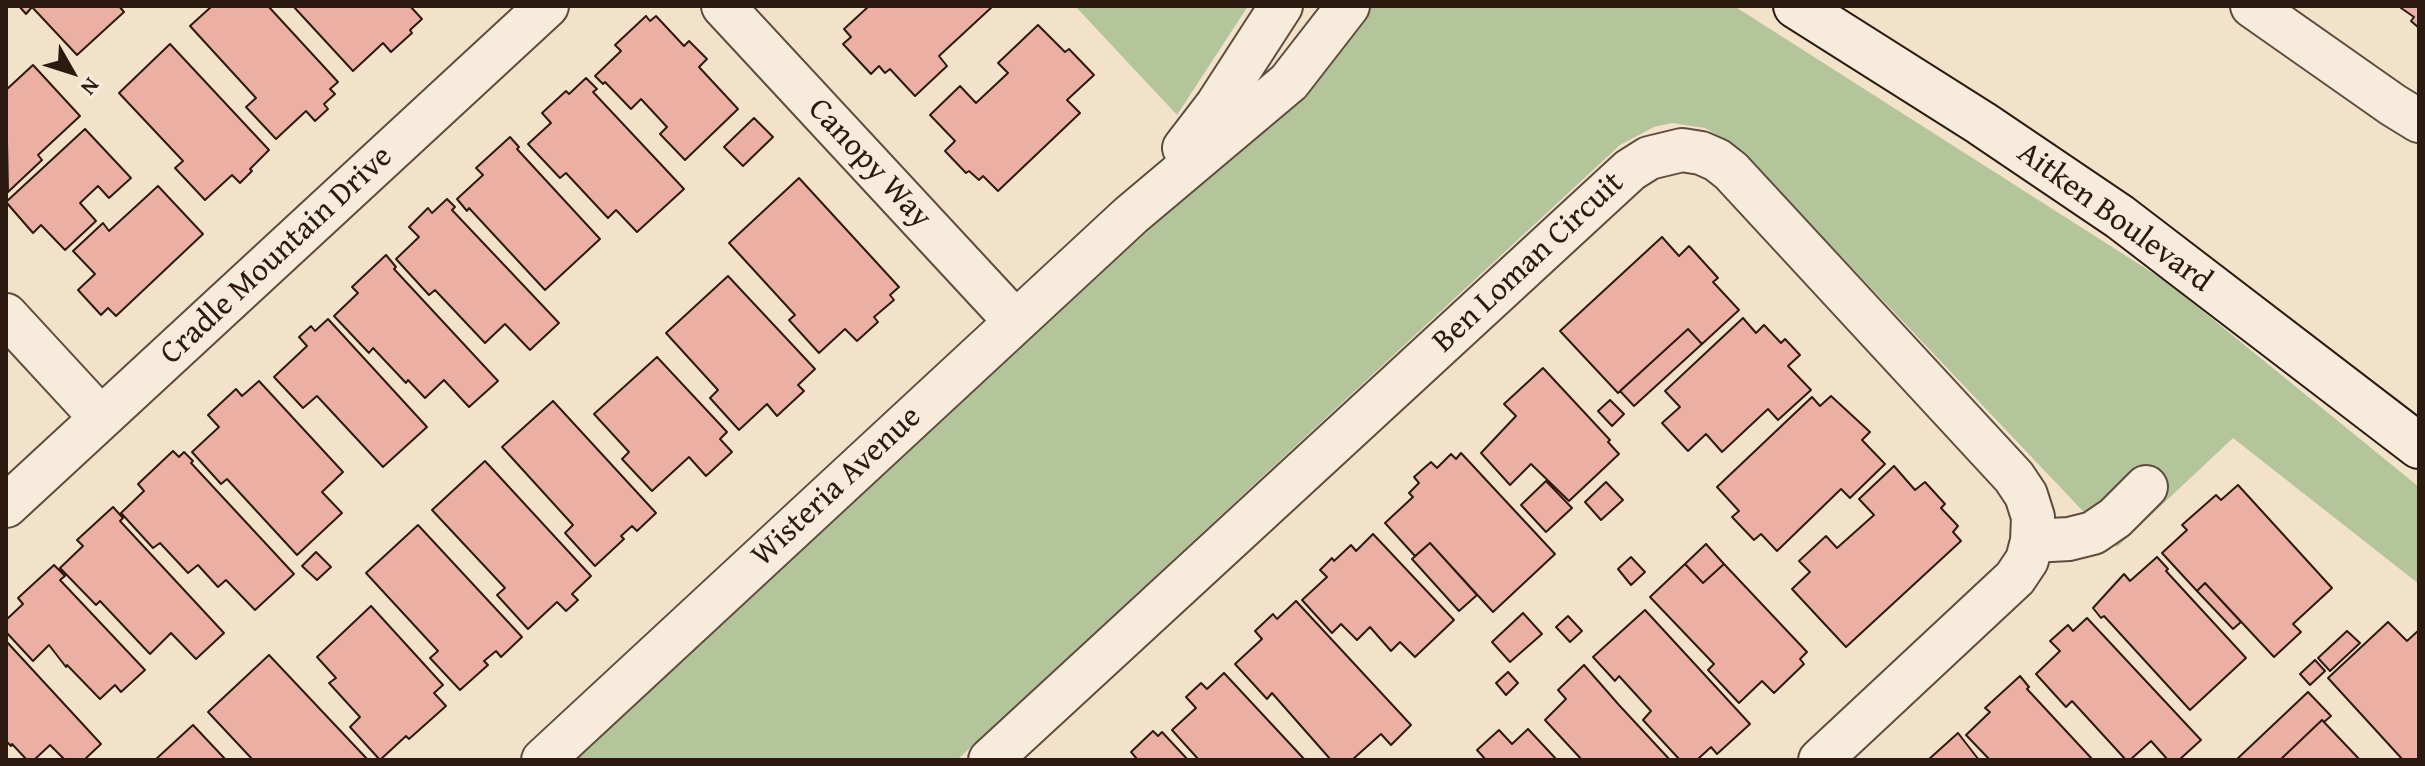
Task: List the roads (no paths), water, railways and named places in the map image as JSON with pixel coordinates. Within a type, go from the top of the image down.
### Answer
[{"type":"main road","name":"Aitken Boulevard","points":[[1796,6],[1981,123],[2120,217],[2419,446]]},
{"type":"street","name":"Cradle Mountain Drive","points":[[6,506],[547,6]]},
{"type":"street","name":"Canopy Way","points":[[723,6],[1015,321]]},
{"type":"street","name":"Wisteria Avenue","points":[[1131,215],[1217,105],[1281,6]]},
{"type":"street","name":"Wisteria Avenue","points":[[543,760],[1131,215],[1289,82],[1348,6]]},
{"type":"street","points":[[2252,6],[2419,121]]},
{"type":"street","name":"Ben Loman Circuit","points":[[990,760],[1630,170],[1649,158],[1682,150],[1701,153],[1731,171],[2014,477],[2026,495],[2033,517],[2027,560],[2015,578],[1820,760]]},
{"type":"street","points":[[6,315],[101,418]]},
{"type":"street","points":[[2032,541],[2069,539],[2093,533],[2115,518],[2146,487]]}]
